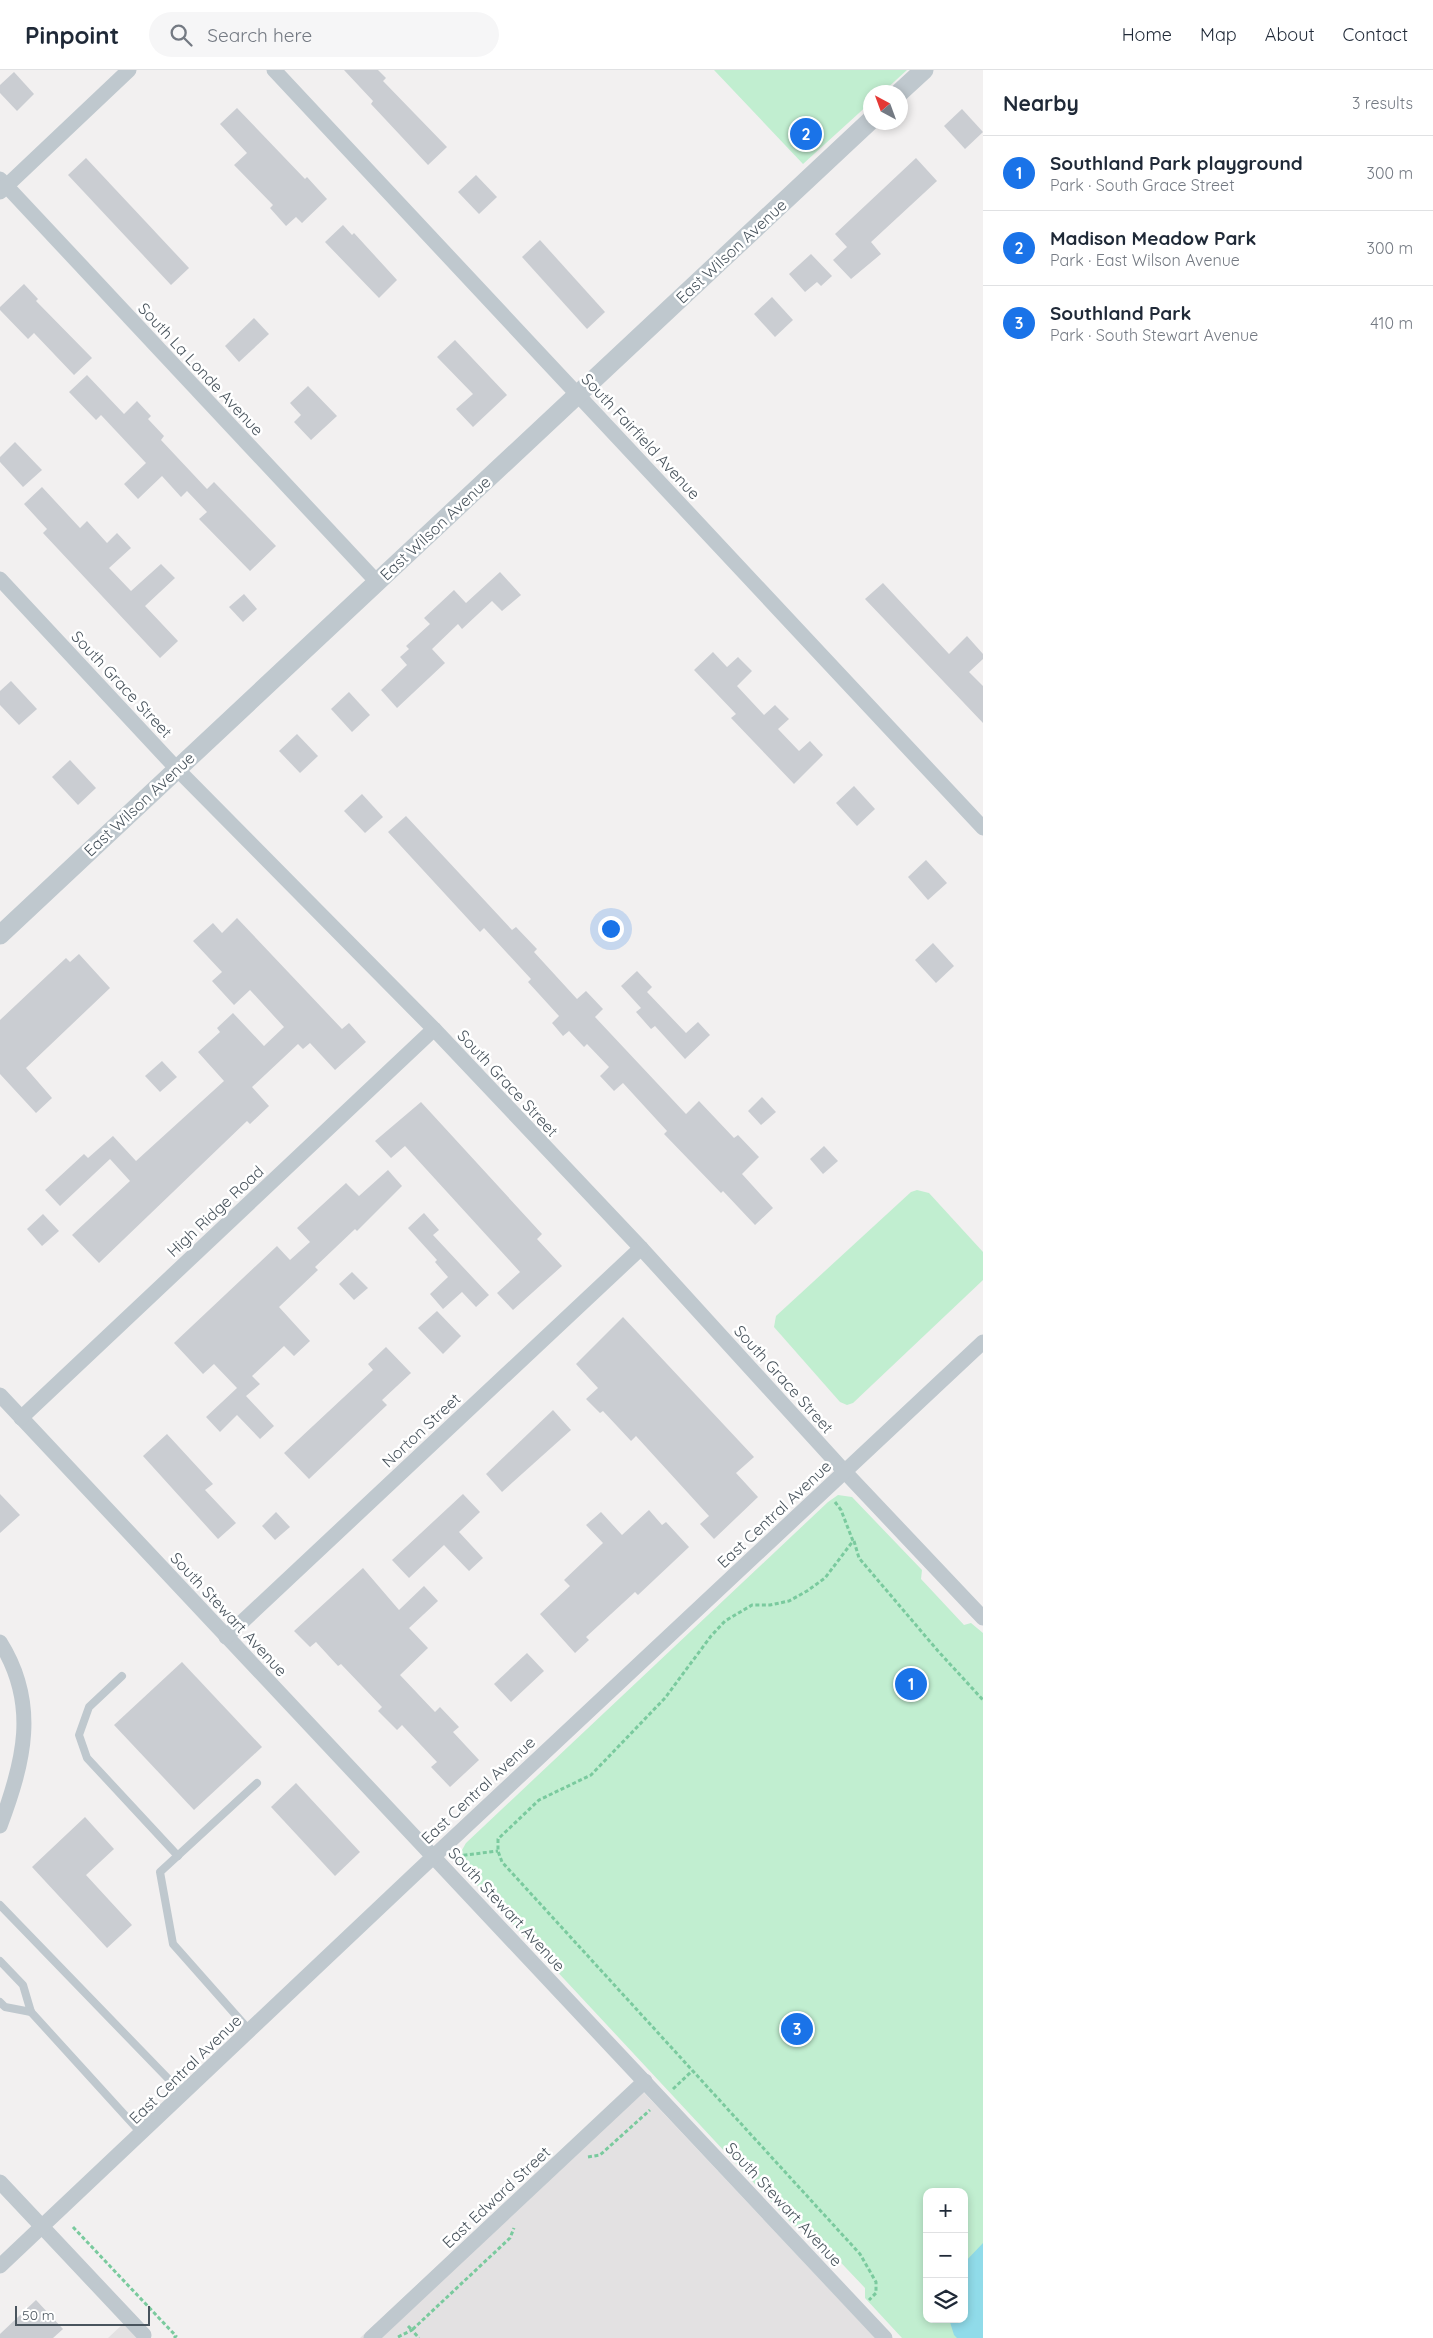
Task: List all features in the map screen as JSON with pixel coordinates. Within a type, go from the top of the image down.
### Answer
[{"type":"street","points":[[2,185],[129,70]]},
{"type":"street","name":"South Fairfield Avenue","points":[[274,70],[983,828]]},
{"type":"street","points":[[908,85],[924,70]]},
{"type":"street","name":"East Wilson Avenue","points":[[0,935],[863,127]]},
{"type":"street","name":"South La Londe Avenue","points":[[2,185],[377,582]]},
{"type":"street","name":"South Grace Street","points":[[0,579],[177,769],[434,1030],[641,1248],[845,1472],[983,1618]]},
{"type":"street","name":"High Ridge Road","points":[[20,1418],[434,1030]]},
{"type":"street","name":"Norton Street","points":[[226,1637],[641,1248]]},
{"type":"street","name":"East Central Avenue","points":[[0,2266],[142,2134],[445,1845],[983,1342]]},
{"type":"street","name":"South Stewart Avenue","points":[[0,1395],[885,2338]]},
{"type":"street","points":[[2,1647],[22,1697],[25,1721],[20,1768],[2,1816]]},
{"type":"street","name":"East Edward Street","points":[[371,2338],[645,2081]]},
{"type":"street","points":[[0,2182],[144,2335]]},
{"type":"lane","points":[[122,1676],[89,1707],[79,1735],[87,1758],[178,1856]]},
{"type":"lane","points":[[250,2031],[174,1944],[160,1872],[257,1783]]},
{"type":"lane","points":[[0,1906],[183,2095]]},
{"type":"lane","points":[[0,1961],[24,1985],[31,2012],[142,2134]]},
{"type":"lane","points":[[0,2002],[6,2007],[31,2012]]},
{"type":"path","points":[[826,1490],[841,1510],[859,1558],[938,1651],[983,1700]]},
{"type":"path","points":[[853,1541],[826,1578],[807,1591],[789,1601],[770,1605],[752,1605],[725,1621],[711,1636],[665,1698],[591,1775],[538,1800],[498,1839],[498,1851],[502,1862],[860,2254],[876,2282],[876,2293],[859,2310]]},
{"type":"path","points":[[445,1845],[458,1856],[498,1851]]},
{"type":"path","points":[[586,2157],[600,2155],[692,2071]]},
{"type":"path","points":[[394,2338],[412,2330],[510,2238],[515,2224]]},
{"type":"path","points":[[73,2228],[176,2336],[174,2338]]},
{"type":"path","points":[[396,2314],[419,2338]]},
{"type":"shaded area","points":[[634,2082],[875,2338],[360,2338]]},
{"type":"shaded area","points":[[123,2324],[151,2338],[108,2338]]},
{"type":"green space","points":[[714,70],[907,70],[891,85],[863,85],[863,109],[803,164]]},
{"type":"green space","points":[[917,1190],[929,1193],[983,1252],[983,1280],[853,1403],[847,1405],[840,1402],[774,1327],[776,1316],[911,1192]]},
{"type":"green space","points":[[838,1495],[852,1497],[922,1570],[921,1579],[964,1625],[971,1623],[983,1633],[983,2338],[902,2338],[865,2298],[865,2288],[810,2230],[794,2226],[459,1866],[458,1857],[466,1843],[828,1502]]},
{"type":"water","points":[[983,2243],[983,2338],[957,2338],[954,2335],[950,2323],[968,2323],[968,2259]]},
{"type":"building","points":[[344,70],[378,70],[386,78],[383,81],[447,147],[428,165],[371,104],[373,101]]},
{"type":"building","points":[[14,72],[34,94],[17,111],[0,93],[0,85]]},
{"type":"building","points":[[237,108],[305,179],[307,177],[327,199],[302,223],[296,217],[286,226],[270,208],[273,205],[234,165],[247,153],[220,124]]},
{"type":"building","points":[[962,109],[983,132],[965,149],[944,126]]},
{"type":"building","points":[[86,158],[189,268],[171,285],[68,175]]},
{"type":"building","points":[[916,158],[937,181],[871,242],[881,254],[851,279],[833,260],[847,247],[835,234]]},
{"type":"building","points":[[476,175],[497,197],[479,214],[458,192]]},
{"type":"building","points":[[343,225],[352,235],[354,233],[397,280],[379,298],[325,242]]},
{"type":"building","points":[[540,240],[605,312],[587,329],[522,257]]},
{"type":"building","points":[[811,254],[832,276],[821,286],[817,282],[805,292],[789,274]]},
{"type":"building","points":[[24,284],[38,299],[36,301],[92,358],[74,375],[34,333],[28,339],[0,310],[0,307]]},
{"type":"building","points":[[772,297],[793,320],[775,337],[754,314]]},
{"type":"building","points":[[254,318],[269,334],[239,362],[225,346]]},
{"type":"building","points":[[455,340],[507,395],[473,427],[456,409],[473,394],[437,357]]},
{"type":"building","points":[[87,375],[124,414],[137,401],[151,416],[148,419],[164,436],[161,440],[207,489],[214,482],[276,546],[250,571],[199,519],[207,512],[187,491],[181,497],[162,476],[138,499],[124,484],[146,463],[101,415],[96,420],[69,392]]},
{"type":"building","points":[[308,386],[337,416],[311,440],[294,422],[301,415],[290,403]]},
{"type":"building","points":[[15,442],[42,470],[23,487],[0,462],[0,457]]},
{"type":"building","points":[[42,487],[80,528],[87,521],[107,543],[117,533],[131,548],[109,568],[131,591],[161,564],[175,578],[145,606],[178,641],[160,658],[43,533],[47,529],[24,504]]},
{"type":"building","points":[[500,572],[521,595],[502,611],[492,601],[462,629],[458,624],[432,649],[445,663],[397,708],[381,690],[407,665],[400,657],[409,649],[406,646],[430,624],[424,618],[454,590],[466,603]]},
{"type":"building","points":[[883,583],[949,654],[967,636],[983,654],[983,659],[969,672],[983,686],[983,723],[865,599]]},
{"type":"building","points":[[244,594],[257,609],[243,622],[229,607]]},
{"type":"building","points":[[713,652],[727,667],[738,657],[752,671],[737,686],[764,715],[775,705],[789,719],[778,729],[799,751],[810,741],[823,755],[794,784],[731,718],[736,714],[694,670]]},
{"type":"building","points":[[11,681],[37,709],[19,725],[0,705],[0,691]]},
{"type":"building","points":[[349,692],[370,715],[352,732],[331,709]]},
{"type":"building","points":[[297,734],[318,756],[300,773],[279,751]]},
{"type":"building","points":[[70,760],[96,788],[78,805],[52,777]]},
{"type":"building","points":[[854,786],[875,809],[857,826],[836,803]]},
{"type":"building","points":[[362,794],[383,817],[365,833],[344,811]]},
{"type":"building","points":[[406,816],[512,930],[516,927],[537,949],[534,952],[577,999],[586,991],[603,1009],[595,1017],[686,1114],[699,1101],[734,1138],[738,1135],[759,1157],[742,1174],[773,1208],[755,1225],[664,1134],[667,1131],[623,1083],[614,1091],[600,1076],[609,1067],[587,1044],[584,1047],[569,1031],[563,1036],[552,1023],[559,1016],[528,982],[531,979],[484,928],[480,932],[388,832]]},
{"type":"building","points":[[926,860],[947,883],[928,900],[908,877]]},
{"type":"building","points":[[237,918],[342,1029],[349,1023],[366,1042],[335,1070],[310,1043],[303,1049],[298,1044],[252,1087],[269,1106],[250,1124],[247,1121],[99,1263],[72,1235],[130,1181],[110,1159],[60,1206],[45,1190],[84,1154],[88,1158],[113,1136],[136,1161],[224,1081],[198,1052],[220,1032],[217,1028],[233,1013],[264,1046],[284,1027],[250,990],[234,1005],[212,981],[222,972],[193,941],[213,923],[222,933]]},
{"type":"building","points":[[933,943],[954,966],[936,983],[915,960]]},
{"type":"building","points":[[79,954],[110,988],[26,1068],[52,1098],[36,1113],[0,1074],[0,1020],[66,958],[70,962]]},
{"type":"building","points":[[637,971],[652,987],[647,992],[686,1033],[698,1022],[710,1035],[685,1059],[655,1026],[651,1029],[636,1012],[641,1008],[621,986]]},
{"type":"building","points":[[162,1061],[177,1077],[160,1092],[145,1076]]},
{"type":"building","points":[[762,1097],[776,1112],[761,1125],[748,1111]]},
{"type":"building","points":[[421,1102],[542,1234],[537,1239],[562,1266],[513,1310],[497,1293],[520,1272],[405,1146],[391,1158],[375,1141]]},
{"type":"building","points":[[824,1146],[838,1161],[823,1174],[810,1159]]},
{"type":"building","points":[[388,1170],[402,1186],[357,1231],[355,1229],[315,1267],[318,1270],[279,1307],[310,1341],[294,1356],[284,1346],[252,1376],[260,1384],[246,1396],[274,1426],[260,1439],[237,1415],[220,1432],[206,1417],[237,1388],[214,1364],[203,1374],[174,1343],[277,1246],[290,1260],[310,1242],[297,1228],[346,1183],[359,1196]]},
{"type":"building","points":[[424,1213],[439,1230],[433,1235],[489,1295],[476,1307],[462,1292],[443,1309],[430,1294],[448,1277],[435,1262],[437,1260],[408,1228]]},
{"type":"building","points":[[43,1214],[59,1231],[42,1246],[27,1229]]},
{"type":"building","points":[[352,1272],[368,1288],[354,1300],[339,1284]]},
{"type":"building","points":[[437,1311],[461,1336],[443,1354],[418,1328]]},
{"type":"building","points":[[623,1317],[754,1457],[736,1473],[758,1497],[714,1539],[700,1524],[709,1516],[636,1436],[631,1441],[603,1411],[600,1413],[586,1399],[598,1388],[576,1364]]},
{"type":"building","points":[[386,1347],[411,1373],[382,1400],[387,1405],[309,1479],[284,1453],[373,1370],[368,1364]]},
{"type":"building","points":[[553,1410],[571,1430],[502,1492],[486,1474]]},
{"type":"building","points":[[167,1434],[213,1484],[205,1490],[236,1523],[218,1539],[143,1456]]},
{"type":"building","points":[[0,1494],[20,1515],[0,1533]]},
{"type":"building","points":[[463,1494],[480,1512],[459,1532],[483,1558],[469,1571],[444,1545],[409,1578],[392,1560]]},
{"type":"building","points":[[649,1510],[662,1525],[666,1522],[689,1547],[638,1595],[635,1592],[586,1637],[589,1640],[575,1653],[540,1614],[570,1586],[564,1580],[603,1543],[586,1525],[601,1512],[622,1535]]},
{"type":"building","points":[[276,1512],[290,1527],[275,1540],[262,1526]]},
{"type":"building","points":[[363,1568],[399,1610],[424,1586],[438,1601],[409,1628],[428,1648],[400,1675],[435,1712],[440,1707],[459,1727],[453,1732],[479,1760],[450,1787],[431,1767],[437,1762],[402,1725],[397,1730],[378,1711],[382,1707],[341,1664],[338,1666],[316,1642],[310,1647],[294,1631]]},
{"type":"building","points":[[527,1653],[544,1671],[511,1702],[494,1684]]},
{"type":"building","points":[[182,1662],[262,1747],[194,1810],[114,1725]]},
{"type":"building","points":[[296,1783],[360,1852],[335,1876],[271,1807]]},
{"type":"building","points":[[85,1817],[114,1849],[86,1875],[132,1925],[107,1948],[32,1867]]},
{"type":"building","points":[[36,2300],[63,2329],[53,2338],[0,2338],[0,2334]]},
{"type":"place","name":"Madison Meadow Park","points":[[806,134]]},
{"type":"place","name":"Southland Park playground","points":[[911,1684]]},
{"type":"place","name":"Southland Park","points":[[797,2029]]}]
